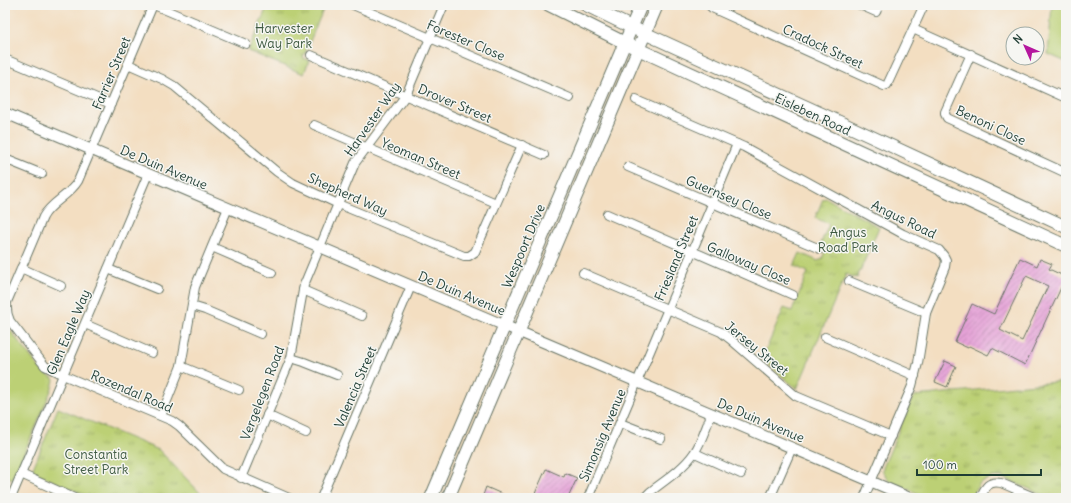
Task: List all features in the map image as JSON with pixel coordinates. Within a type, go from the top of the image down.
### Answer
[{"type":"main road","name":"Eisleben Road","points":[[549,5],[625,43],[1066,246]]},
{"type":"main road","name":"Eisleben Road","points":[[586,5],[1066,227]]},
{"type":"main road","name":"Wespoort Drive","points":[[431,498],[641,5]]},
{"type":"main road","points":[[448,498],[657,5]]},
{"type":"street","points":[[154,5],[246,44]]},
{"type":"street","name":"Farrier Street","points":[[22,268],[45,213],[72,190],[78,181],[154,5]]},
{"type":"street","name":"Forester Close","points":[[353,5],[570,98]]},
{"type":"street","name":"Harvester Way","points":[[320,247],[355,163],[406,95],[444,5]]},
{"type":"street","name":"Cradock Street","points":[[709,5],[712,8],[879,85],[885,86],[888,83],[913,29]]},
{"type":"street","points":[[860,5],[876,12],[879,5]]},
{"type":"street","points":[[924,5],[913,29],[1066,98]]},
{"type":"street","name":"Benoni Close","points":[[971,54],[945,112],[946,116],[1066,173]]},
{"type":"street","name":"Drover Street","points":[[312,55],[544,155]]},
{"type":"street","points":[[5,59],[111,104]]},
{"type":"street","name":"Shepherd Way","points":[[128,64],[174,86],[293,183],[338,204],[464,256],[469,256],[475,252],[522,145]]},
{"type":"street","name":"Angus Road","points":[[636,100],[737,144],[903,234],[939,250],[944,256],[946,260],[945,267],[926,313],[912,386],[864,498]]},
{"type":"street","name":"De Duin Avenue","points":[[5,113],[910,498]]},
{"type":"street","name":"Yeoman Street","points":[[314,125],[496,203]]},
{"type":"street","name":"Friesland Street","points":[[637,382],[737,144]]},
{"type":"street","points":[[5,159],[42,174]]},
{"type":"street","name":"Guernsey Close","points":[[628,167],[820,249]]},
{"type":"street","name":"Glen Eagle Way","points":[[10,498],[148,174]]},
{"type":"street","points":[[161,416],[181,366],[195,287],[228,208]]},
{"type":"street","name":"Galloway Close","points":[[607,214],[793,295]]},
{"type":"street","points":[[212,247],[272,273]]},
{"type":"street","name":"Vergelegen Road","points":[[241,478],[291,358],[303,290],[320,247]]},
{"type":"street","points":[[22,268],[61,286]]},
{"type":"street","name":"Rozendal Road","points":[[22,268],[7,302],[7,315],[45,366],[172,421],[223,469],[289,498]]},
{"type":"street","points":[[108,269],[157,289]]},
{"type":"street","name":"Jersey Street","points":[[583,273],[721,332],[796,396],[891,436]]},
{"type":"street","points":[[849,281],[926,313]]},
{"type":"street","name":"Valencia Street","points":[[321,498],[411,286]]},
{"type":"street","points":[[303,290],[362,316]]},
{"type":"street","points":[[192,306],[261,334]]},
{"type":"street","points":[[84,324],[152,353]]},
{"type":"street","points":[[825,338],[915,376]]},
{"type":"street","points":[[291,358],[337,375]]},
{"type":"street","points":[[181,366],[239,390]]},
{"type":"street","name":"Simonsig Avenue","points":[[588,498],[637,382]]},
{"type":"street","points":[[645,498],[650,492],[688,462],[698,448],[712,413]]},
{"type":"street","points":[[267,415],[306,433]]},
{"type":"street","points":[[620,422],[661,439]]},
{"type":"street","points":[[770,498],[792,448]]},
{"type":"street","points":[[694,453],[741,474]]},
{"type":"street","points":[[20,474],[74,498]]},
{"type":"street","points":[[980,498],[988,484],[997,482],[1036,498]]},
{"type":"green space","name":"Harvester Way Park","points":[[268,5],[325,5],[303,58],[309,60],[304,74],[248,51]]},
{"type":"green space","points":[[1052,5],[1066,5],[1066,62],[1048,54]]},
{"type":"green space","name":"Angus Road Park","points":[[826,198],[879,227],[857,278],[846,274],[797,389],[762,359],[784,308],[792,311],[808,272],[794,266],[800,253],[818,261],[822,259],[826,249],[825,245],[821,243],[829,224],[815,218],[823,199]]},
{"type":"green space","points":[[5,324],[42,371],[54,380],[38,422],[12,479],[5,476]]},
{"type":"green space","points":[[1066,381],[1066,498],[1051,498],[1001,477],[992,477],[980,483],[972,498],[929,498],[889,481],[882,470],[912,399],[915,396]]},
{"type":"green space","name":"Constantia Street Park","points":[[58,408],[159,450],[204,497],[207,498],[92,498],[32,472]]},
{"type":"building","points":[[1020,258],[1037,266],[1040,259],[1052,264],[1049,269],[1066,277],[1025,365],[992,348],[988,355],[969,346],[968,348],[955,342],[972,304],[994,314]],"holes":[[[1026,276],[1048,286],[1022,341],[1000,330]]]},
{"type":"building","points":[[945,361],[956,366],[947,387],[935,382]]},
{"type":"building","points":[[546,469],[564,477],[565,473],[577,478],[568,498],[533,498]]},
{"type":"building","points":[[486,487],[511,498],[482,498]]}]
